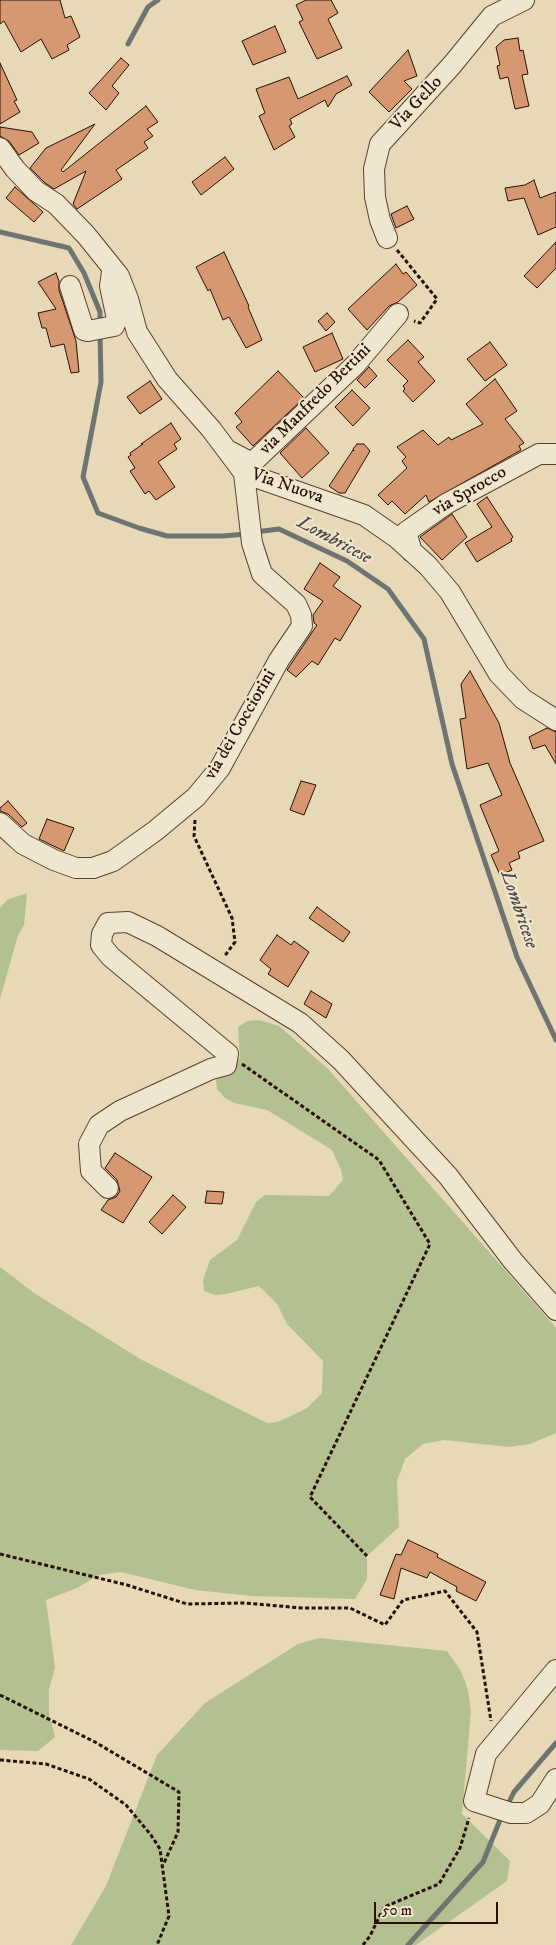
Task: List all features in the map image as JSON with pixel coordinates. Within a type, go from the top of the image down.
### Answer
[{"type":"street","name":"Via Gello","points":[[387,238],[380,220],[375,197],[374,169],[380,144],[452,65],[492,16],[524,0]]},
{"type":"street","name":"Via Nuova","points":[[0,148],[15,169],[36,191],[56,204],[86,235],[119,276],[137,332],[167,378],[211,429],[244,473],[364,516],[398,538],[428,566],[450,592],[499,674],[523,699],[556,720]]},
{"type":"street","points":[[70,286],[84,330],[88,331],[114,326],[117,319],[110,286],[112,268]]},
{"type":"street","name":"via Manfredo Bertini","points":[[227,450],[252,463],[356,365],[398,314]]},
{"type":"street","name":"via Sprocco","points":[[412,552],[406,532],[446,504],[539,454],[556,454]]},
{"type":"street","name":"via dei Cocciorini","points":[[0,823],[23,844],[54,860],[76,868],[93,868],[114,861],[196,797],[220,768],[279,660],[302,626],[299,608],[296,604],[262,574],[251,535],[244,473]]},
{"type":"street","points":[[108,1188],[91,1171],[89,1144],[99,1125],[120,1111],[212,1069],[226,1065],[228,1054],[111,957],[101,945],[102,934],[108,923],[128,922],[157,936],[300,1023],[341,1060],[448,1176],[513,1261],[556,1310]]},
{"type":"street","points":[[554,1785],[540,1804],[526,1813],[511,1813],[474,1801],[486,1754],[556,1670]]},
{"type":"path","points":[[387,238],[437,299],[420,324],[398,314]]},
{"type":"path","points":[[196,797],[194,836],[232,918],[235,942],[225,956],[204,965]]},
{"type":"path","points":[[228,1054],[379,1160],[430,1244],[310,1497],[367,1556]]},
{"type":"path","points":[[0,1554],[127,1585],[187,1604],[244,1603],[302,1608],[350,1608],[385,1625],[403,1600],[445,1591],[477,1632],[495,1744]]},
{"type":"path","points":[[0,1695],[95,1742],[179,1792],[178,1832],[163,1864]]},
{"type":"path","points":[[0,1760],[46,1764],[90,1779],[126,1805],[160,1848],[169,1916],[157,1945]]},
{"type":"path","points":[[363,1945],[370,1936],[384,1907],[439,1884],[460,1848],[474,1801]]},
{"type":"green space","points":[[27,893],[24,925],[18,935],[0,999],[0,908],[7,900]]},
{"type":"green space","points":[[259,1020],[279,1026],[328,1069],[556,1328],[556,1433],[530,1444],[509,1447],[444,1440],[423,1444],[405,1459],[397,1481],[399,1527],[367,1556],[367,1579],[355,1599],[252,1596],[195,1590],[121,1572],[99,1575],[77,1588],[46,1600],[55,1668],[49,1689],[49,1713],[55,1737],[38,1751],[0,1750],[0,1267],[34,1293],[142,1360],[267,1423],[278,1422],[307,1408],[322,1393],[323,1361],[287,1324],[277,1304],[259,1286],[215,1295],[204,1291],[203,1280],[210,1260],[237,1240],[256,1202],[265,1195],[329,1196],[343,1180],[341,1170],[332,1150],[267,1110],[234,1103],[225,1098],[217,1089],[216,1080],[240,1058],[238,1027],[247,1021]]},
{"type":"green space","points":[[319,1638],[447,1651],[461,1671],[468,1690],[471,1711],[462,1814],[510,1861],[507,1881],[416,1945],[71,1945],[106,1886],[157,1755],[205,1703],[298,1644]]},
{"type":"building","points":[[0,0],[60,0],[65,18],[71,16],[80,37],[67,45],[69,50],[52,59],[41,39],[21,52],[4,21],[0,24]]},
{"type":"building","points":[[306,0],[331,0],[338,13],[328,19],[342,48],[317,59],[299,22],[303,20],[296,5]]},
{"type":"building","points":[[275,26],[286,52],[253,65],[242,41]]},
{"type":"building","points":[[518,38],[520,51],[523,50],[528,74],[522,75],[529,106],[515,109],[508,77],[500,79],[497,66],[500,65],[496,47],[504,40]]},
{"type":"building","points":[[408,50],[417,76],[404,81],[412,89],[389,112],[369,92]]},
{"type":"building","points":[[121,58],[129,65],[112,86],[119,93],[106,110],[89,93]]},
{"type":"building","points":[[0,63],[17,100],[14,101],[20,112],[0,124]]},
{"type":"building","points":[[347,76],[352,85],[336,94],[328,107],[325,100],[290,119],[292,124],[289,126],[295,137],[274,150],[259,116],[265,113],[256,89],[289,77],[298,99]]},
{"type":"building","points":[[146,106],[158,122],[147,129],[153,136],[144,142],[148,148],[116,170],[122,179],[77,209],[73,204],[86,171],[54,189],[30,168],[46,148],[95,124],[61,170],[63,172]]},
{"type":"building","points":[[0,127],[32,132],[39,143],[19,155],[9,141],[0,136]]},
{"type":"building","points":[[225,157],[234,169],[201,195],[192,182]]},
{"type":"building","points":[[534,180],[540,198],[556,192],[556,227],[538,235],[524,198],[508,201],[505,188],[525,185]]},
{"type":"building","points":[[15,187],[43,212],[34,222],[6,198]]},
{"type":"building","points":[[407,206],[414,219],[396,228],[391,214]]},
{"type":"building","points":[[556,242],[556,268],[537,288],[524,276]]},
{"type":"building","points":[[224,252],[249,306],[262,340],[246,348],[229,317],[223,320],[210,289],[208,291],[196,267]]},
{"type":"building","points":[[396,264],[403,274],[406,272],[417,285],[398,302],[389,306],[367,330],[348,309]]},
{"type":"building","points":[[56,273],[59,281],[59,290],[76,341],[79,372],[71,373],[64,344],[51,347],[46,328],[42,328],[38,313],[56,309],[38,282]]},
{"type":"building","points":[[327,313],[335,322],[326,331],[318,321]]},
{"type":"building","points":[[332,333],[343,359],[315,372],[303,347]]},
{"type":"building","points":[[408,340],[424,357],[418,362],[435,381],[413,402],[403,391],[405,389],[403,386],[408,381],[387,360]]},
{"type":"building","points":[[490,342],[507,365],[485,381],[467,359]]},
{"type":"building","points":[[369,367],[377,376],[365,388],[357,380]]},
{"type":"building","points":[[278,371],[304,398],[253,446],[236,427],[242,422],[235,413]]},
{"type":"building","points":[[495,379],[517,411],[505,419],[524,443],[519,446],[521,450],[429,502],[426,495],[405,514],[392,501],[388,505],[378,495],[407,468],[402,461],[406,457],[397,447],[423,430],[438,445],[449,437],[451,440],[483,424],[466,404]]},
{"type":"building","points":[[150,381],[162,399],[140,414],[127,397]]},
{"type":"building","points":[[352,390],[370,408],[353,426],[335,407]]},
{"type":"building","points":[[171,423],[181,439],[174,444],[177,449],[158,462],[175,487],[156,500],[149,491],[145,494],[130,471],[135,468],[128,457],[131,455],[130,453],[143,444],[141,444]]},
{"type":"building","points":[[306,428],[329,453],[302,478],[280,453]]},
{"type":"building","points":[[357,444],[364,444],[370,451],[345,493],[339,493],[329,486]]},
{"type":"building","points":[[487,497],[513,537],[512,541],[477,562],[465,543],[492,527],[477,504]]},
{"type":"building","points":[[452,514],[467,537],[442,560],[420,537]]},
{"type":"building","points":[[320,563],[340,577],[333,586],[361,606],[340,641],[335,638],[318,665],[312,661],[296,677],[287,670],[317,625],[314,623],[313,615],[323,601],[304,589]]},
{"type":"building","points":[[470,671],[499,723],[510,763],[544,841],[518,852],[520,858],[509,863],[512,870],[500,875],[491,855],[499,851],[480,805],[502,795],[488,763],[467,769],[460,719],[466,718],[461,684]]},
{"type":"building","points":[[547,728],[556,732],[556,764],[545,745],[533,749],[529,737]]},
{"type":"building","points":[[301,781],[316,785],[304,815],[290,810]]},
{"type":"building","points":[[8,801],[27,823],[22,827],[8,814],[0,811],[0,808]]},
{"type":"building","points":[[47,819],[74,828],[64,851],[39,839]]},
{"type":"building","points":[[317,907],[350,932],[343,942],[309,918]]},
{"type":"building","points":[[277,935],[291,945],[294,941],[309,952],[288,987],[268,974],[271,969],[260,960]]},
{"type":"building","points":[[311,991],[332,1004],[326,1018],[304,1004]]},
{"type":"building","points":[[115,1153],[152,1177],[123,1223],[101,1210],[108,1200],[116,1197],[120,1191],[117,1180],[105,1168]]},
{"type":"building","points":[[207,1191],[224,1192],[222,1204],[205,1203]]},
{"type":"building","points":[[173,1195],[186,1207],[162,1234],[149,1222]]},
{"type":"building","points":[[408,1540],[438,1554],[437,1557],[486,1582],[476,1601],[456,1591],[457,1587],[430,1572],[427,1578],[401,1568],[394,1599],[380,1595],[396,1554],[401,1555]]},
{"type":"waterway","points":[[128,44],[148,7],[158,0]]},
{"type":"waterway","name":"Lombricese","points":[[0,232],[69,248],[84,273],[100,312],[100,325]]},
{"type":"waterway","name":"Lombricese","points":[[100,333],[101,382],[83,477],[98,513],[167,536],[246,534]]},
{"type":"waterway","name":"Lombricese","points":[[255,532],[279,529],[347,561],[388,589],[424,639],[452,764],[517,957],[556,1040]]},
{"type":"waterway","points":[[506,1808],[514,1792],[556,1743]]},
{"type":"waterway","points":[[408,1945],[483,1862],[502,1815]]}]
